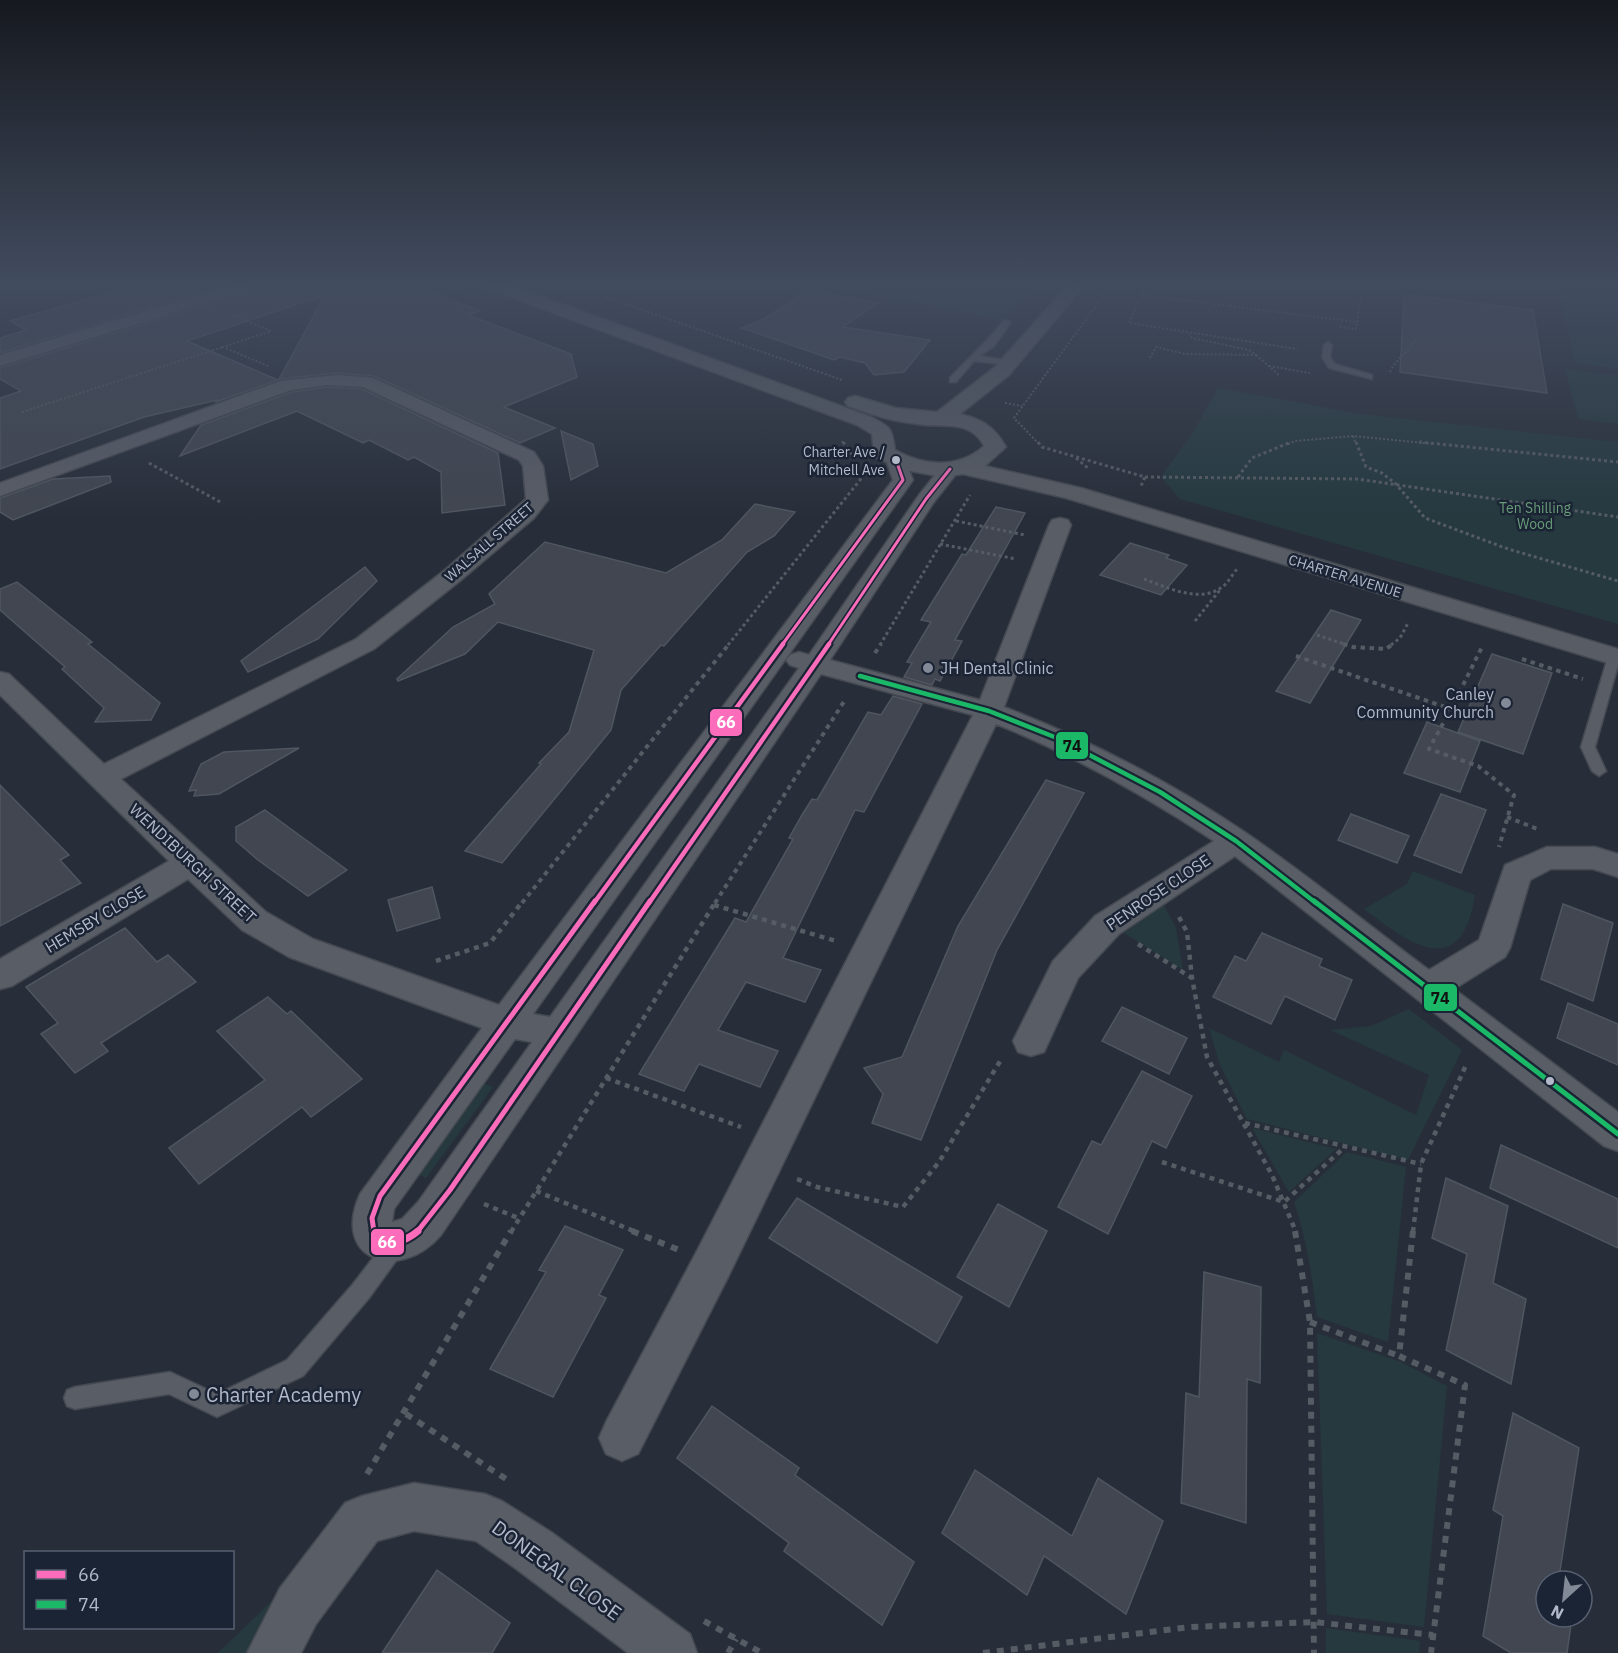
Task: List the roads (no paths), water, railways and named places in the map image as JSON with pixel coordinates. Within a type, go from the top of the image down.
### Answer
[{"type":"street","points":[[707,363],[864,421],[882,431],[885,453],[896,460],[903,480],[372,1209],[371,1229],[376,1236],[386,1241],[398,1242],[420,1229],[815,664],[926,499],[985,459],[996,447]]},
{"type":"street","points":[[748,363],[882,411],[937,418],[1008,363]]},
{"type":"street","points":[[883,438],[891,430],[909,422],[989,413],[1005,367]]},
{"type":"street","name":"WALSALL STREET","points":[[0,490],[287,385],[304,381],[367,382],[527,456],[533,466],[537,500],[526,513],[453,575],[365,644],[102,777]]},
{"type":"street","name":"CHARTER AVENUE","points":[[989,413],[996,447],[1021,465],[1072,493]]},
{"type":"street","name":"CHARTER AVENUE","points":[[896,460],[925,468],[1072,493],[1616,658]]},
{"type":"street","points":[[622,1438],[713,1263],[989,711],[1053,544]]},
{"type":"street","points":[[775,654],[989,711],[1057,738],[1160,792],[1236,841],[1618,1134]]},
{"type":"street","name":"WENDIBURGH STREET","points":[[0,680],[190,863],[254,921],[301,948],[507,1023],[559,1033]]},
{"type":"street","name":"PENROSE CLOSE","points":[[1031,1041],[1065,970],[1107,925],[1236,841]]},
{"type":"street","points":[[1428,988],[1493,948],[1516,873],[1547,858],[1594,858],[1618,866]]},
{"type":"street","name":"HEMSBY CLOSE","points":[[0,976],[190,863]]},
{"type":"street","name":"DONEGAL CLOSE","points":[[273,1653],[298,1606],[362,1520],[414,1507],[485,1518],[533,1550],[671,1653]]},
{"type":"lane","points":[[953,380],[968,363]]},
{"type":"lane","points":[[991,363],[1005,367]]},
{"type":"lane","points":[[1330,363],[1345,371],[1369,377]]},
{"type":"lane","points":[[1599,771],[1588,747],[1616,658]]},
{"type":"lane","points":[[75,1398],[170,1383],[217,1406],[295,1368],[361,1292],[398,1242]]},
{"type":"place","name":"Charter Ave / Mitchell Ave","points":[[896,460]]},
{"type":"place","name":"JH Dental Clinic","points":[[928,668]]},
{"type":"place","name":"Canley Community Church","points":[[1506,703]]},
{"type":"place","name":"Charter Academy","points":[[194,1394]]},
{"type":"park label","name":"Ten Shilling Wood","points":[[1535,516]]}]
